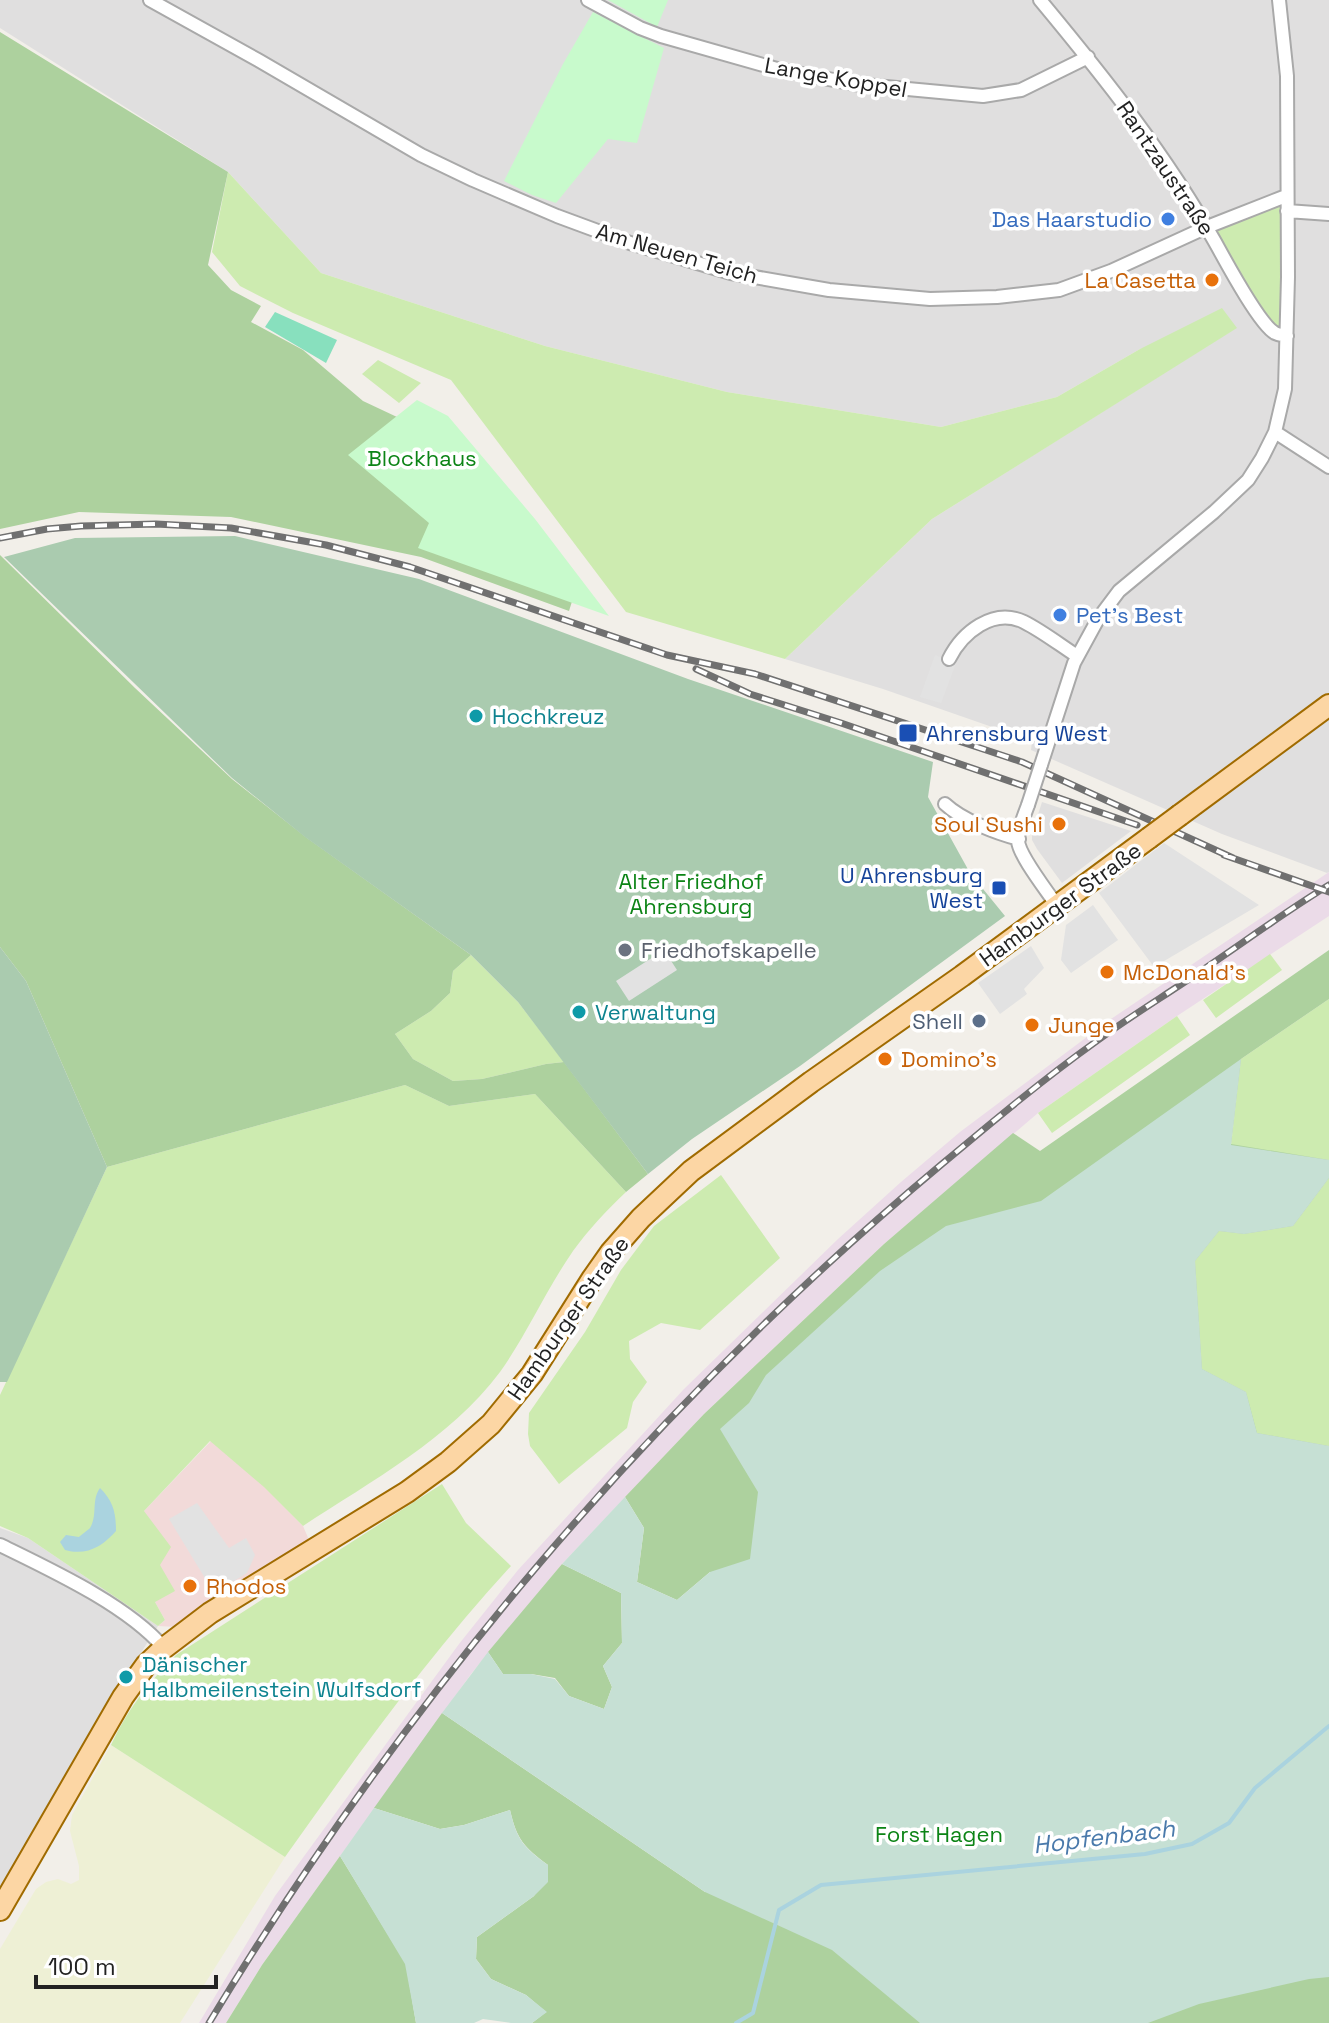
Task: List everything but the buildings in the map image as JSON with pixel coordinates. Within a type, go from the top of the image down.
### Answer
[{"type":"main road","name":"Hamburger Straße","points":[[0,1910],[123,1697],[146,1665],[164,1648],[210,1613],[407,1492],[448,1462],[491,1424],[532,1374],[611,1252],[641,1218],[691,1171],[1329,705]]},
{"type":"street","name":"Am Neuen Teich","points":[[150,0],[421,155],[557,216],[630,243],[731,273],[829,290],[930,299],[997,297],[1059,290],[1286,196]]},
{"type":"street","name":"Lange Koppel","points":[[588,0],[661,36],[777,69],[854,84],[983,96],[1021,90],[1088,57]]},
{"type":"street","name":"Rantzaustraße","points":[[1040,0],[1160,151],[1268,327],[1278,335],[1287,336]]},
{"type":"street","points":[[1057,906],[1023,855],[1019,830],[1077,656],[1098,619],[1119,591],[1248,480],[1275,432],[1285,389],[1287,336],[1287,76],[1279,0]]},
{"type":"street","points":[[1287,211],[1329,214]]},
{"type":"street","points":[[1275,432],[1329,467]]},
{"type":"street","points":[[949,659],[955,647],[972,630],[980,624],[1001,618],[1013,618],[1025,623],[1077,656]]},
{"type":"street","points":[[945,804],[993,830],[1019,839]]},
{"type":"street","points":[[0,1545],[111,1605],[137,1622],[164,1648]]},
{"type":"shaded area","points":[[0,0],[1329,0],[1329,872],[1222,834],[1031,750],[1032,741],[883,689],[785,659],[932,519],[1236,328],[1140,349],[1057,397],[941,427],[727,392],[545,346],[321,273],[228,172],[0,28]]},
{"type":"shaded area","points":[[935,655],[956,663],[941,703],[920,697]]},
{"type":"shaded area","points":[[1042,802],[1131,831],[1062,883],[1032,840]]},
{"type":"shaded area","points":[[1164,843],[1259,905],[1154,967],[1099,893]]},
{"type":"shaded area","points":[[1329,872],[1329,916],[1177,1016],[1038,1113],[884,1244],[704,1414],[562,1564],[471,1674],[262,1965],[226,2023],[199,2023],[275,1896],[459,1644],[518,1570],[684,1389],[838,1239],[960,1132],[1111,1019]]},
{"type":"shaded area","points":[[1093,905],[1118,940],[1071,973],[1061,960],[1066,925]]},
{"type":"shaded area","points":[[1031,946],[1044,968],[1024,989],[1027,994],[1000,1014],[978,983]]},
{"type":"shaded area","points":[[664,950],[677,970],[629,1001],[616,981]]},
{"type":"shaded area","points":[[211,1441],[265,1487],[303,1526],[309,1540],[177,1627],[158,1626],[165,1620],[155,1602],[160,1565],[144,1511]]},
{"type":"shaded area","points":[[197,1503],[229,1548],[246,1538],[255,1555],[247,1573],[214,1593],[169,1519]]},
{"type":"shaded area","points":[[0,1528],[28,1538],[158,1626],[0,1891]]},
{"type":"green space","points":[[608,0],[668,0],[657,27]]},
{"type":"green space","points":[[593,12],[664,48],[637,143],[608,139],[556,203],[504,181]]},
{"type":"green space","points":[[0,32],[228,172],[208,265],[231,290],[261,306],[251,322],[303,350],[363,401],[397,417],[575,592],[569,611],[421,557],[231,517],[79,512],[0,529]]},
{"type":"green space","points":[[228,172],[321,273],[545,346],[727,392],[941,427],[1057,397],[1140,349],[1222,308],[1237,328],[932,519],[785,659],[626,612],[451,380],[293,313],[240,286],[212,252]]},
{"type":"green space","points":[[1282,203],[1284,331],[1274,330],[1212,230]]},
{"type":"green space","points":[[275,312],[337,340],[326,363],[265,327]]},
{"type":"green space","points":[[378,360],[421,383],[399,403],[362,374]]},
{"type":"green space","name":"Blockhaus","points":[[417,400],[448,416],[535,519],[609,616],[418,548],[429,523],[348,455]]},
{"type":"green space","name":"Alter Friedhof Ahrensburg","points":[[235,536],[419,579],[688,679],[933,762],[928,797],[970,873],[1005,916],[800,1066],[692,1139],[648,1174],[518,1002],[471,955],[305,837],[232,778],[4,557],[75,538]]},
{"type":"green space","points":[[0,555],[232,779],[307,838],[471,955],[453,971],[450,993],[431,1011],[395,1034],[413,1059],[453,1081],[482,1079],[564,1062],[648,1174],[626,1192],[535,1094],[449,1106],[405,1085],[107,1167],[26,981],[0,947]]},
{"type":"green space","points":[[0,947],[26,981],[107,1167],[7,1382],[0,1382]]},
{"type":"green space","name":"Forst Hagen","points":[[1329,950],[1329,999],[1241,1059],[1231,1144],[1329,1160],[1329,1178],[1293,1226],[1244,1234],[1219,1231],[1195,1261],[1202,1369],[1246,1392],[1257,1433],[1329,1446],[1329,2023],[532,2023],[546,2012],[526,1995],[491,1979],[476,1959],[477,1937],[534,1896],[548,1865],[523,1842],[510,1810],[464,1825],[440,1829],[374,1808],[442,1713],[705,1892],[710,1572],[677,1600],[637,1582],[644,1528],[625,1497],[704,1414],[884,1244],[1013,1133],[1040,1151]]},
{"type":"green space","points":[[1270,954],[1282,970],[1216,1018],[1203,1000]]},
{"type":"green space","points":[[471,955],[518,1002],[564,1062],[482,1079],[453,1081],[413,1059],[395,1034],[431,1011],[450,993],[453,971]]},
{"type":"green space","points":[[1329,999],[1329,1160],[1231,1145],[1241,1059]]},
{"type":"green space","points":[[1177,1016],[1190,1035],[1052,1133],[1038,1113]]},
{"type":"green space","name":"Forst Hagen","points":[[1241,1059],[1231,1145],[1329,1160],[1329,1178],[1293,1226],[1244,1234],[1219,1231],[1195,1261],[1202,1369],[1246,1392],[1257,1433],[1329,1446],[1329,1977],[1199,2004],[1148,2023],[920,2023],[832,1950],[705,1892],[442,1713],[488,1652],[503,1674],[531,1674],[555,1679],[569,1696],[604,1709],[612,1687],[603,1666],[622,1643],[621,1593],[562,1564],[625,1497],[644,1528],[637,1582],[677,1600],[710,1572],[750,1559],[758,1492],[720,1429],[749,1403],[766,1375],[880,1271],[946,1226],[1041,1201]]},
{"type":"green space","points":[[405,1085],[449,1106],[535,1094],[626,1192],[573,1251],[510,1357],[480,1396],[434,1438],[303,1526],[264,1487],[210,1441],[144,1511],[171,1547],[160,1565],[175,1591],[155,1602],[165,1620],[158,1626],[28,1538],[0,1526],[0,1395],[107,1167]]},
{"type":"green space","points":[[721,1175],[780,1258],[700,1330],[661,1323],[629,1341],[630,1359],[647,1382],[633,1402],[627,1428],[559,1484],[530,1446],[529,1413],[585,1332],[621,1270],[654,1226]]},
{"type":"green space","points":[[1329,1178],[1329,1446],[1256,1433],[1246,1392],[1202,1369],[1195,1261],[1219,1231],[1244,1234],[1293,1226]]},
{"type":"green space","points":[[442,1484],[466,1523],[511,1566],[422,1671],[285,1857],[111,1745],[139,1697],[176,1655]]},
{"type":"green space","points":[[562,1564],[621,1593],[622,1643],[603,1666],[612,1687],[604,1709],[569,1696],[555,1678],[503,1674],[488,1652]]},
{"type":"green space","points":[[111,1745],[285,1857],[180,2023],[0,2023],[0,1949],[36,1889],[58,1879],[71,1884],[79,1880],[79,1866],[70,1831],[72,1815]]},
{"type":"green space","points":[[374,1808],[440,1829],[464,1825],[510,1810],[522,1842],[548,1865],[548,1882],[534,1896],[477,1937],[476,1959],[491,1979],[526,1995],[547,2012],[532,2023],[483,2019],[474,2023],[416,2023],[405,1964],[340,1856]]},
{"type":"green space","points":[[340,1856],[406,1964],[416,2023],[226,2023],[262,1965]]},
{"type":"water","points":[[100,1488],[113,1507],[116,1531],[93,1549],[80,1552],[65,1550],[60,1542],[66,1535],[79,1537],[90,1528]]},
{"type":"waterway","name":"Hopfenbach","points":[[736,2023],[753,2013],[779,1910],[821,1885],[1145,1854],[1192,1844],[1229,1823],[1255,1788],[1329,1726]]},
{"type":"railway","points":[[0,538],[47,529],[156,524],[231,528],[326,545],[410,567],[667,655],[755,674],[1022,762],[1233,858]]},
{"type":"railway","points":[[696,669],[750,694],[1137,825]]},
{"type":"railway","points":[[1224,855],[1329,892]]},
{"type":"railway","points":[[209,2023],[285,1903],[365,1787],[450,1673],[634,1457],[732,1355],[835,1257],[942,1164],[1074,1057],[1329,885]]},
{"type":"place","name":"Das Haarstudio","points":[[1168,219]]},
{"type":"place","name":"La Casetta","points":[[1212,280]]},
{"type":"place","name":"Pet's Best","points":[[1060,615]]},
{"type":"place","name":"Hochkreuz","points":[[476,716]]},
{"type":"place","name":"Ahrensburg West","points":[[908,733]]},
{"type":"place","name":"Soul Sushi","points":[[1059,824]]},
{"type":"place","name":"U Ahrensburg West","points":[[999,888]]},
{"type":"place","name":"Friedhofskapelle","points":[[625,950]]},
{"type":"place","name":"McDonald's","points":[[1107,972]]},
{"type":"place","name":"Verwaltung","points":[[579,1012]]},
{"type":"place","name":"Shell","points":[[979,1021]]},
{"type":"place","name":"Junge","points":[[1032,1025]]},
{"type":"place","name":"Domino's","points":[[885,1059]]},
{"type":"place","name":"Rhodos","points":[[190,1586]]},
{"type":"place","name":"Dänischer Halbmeilenstein Wulfsdorf","points":[[126,1677]]}]
